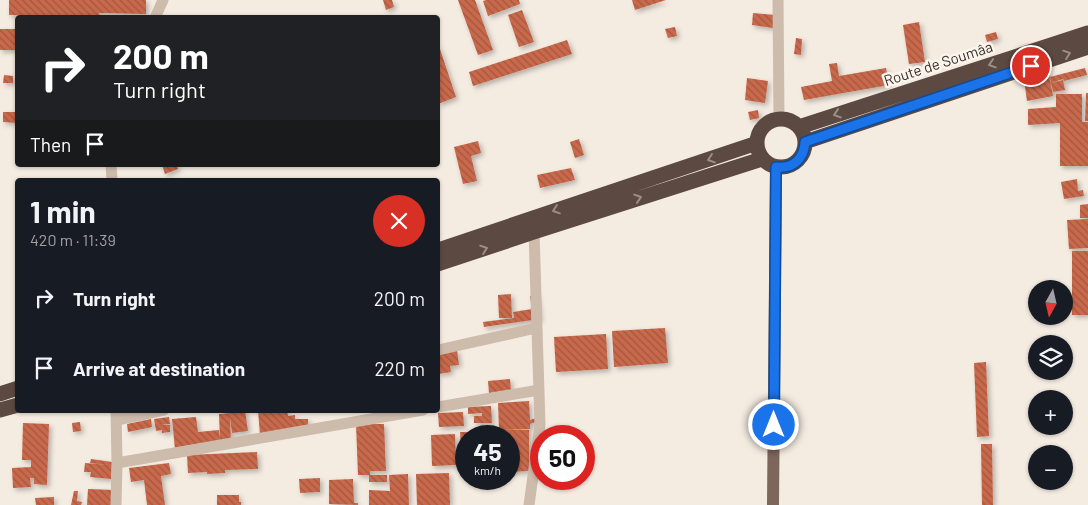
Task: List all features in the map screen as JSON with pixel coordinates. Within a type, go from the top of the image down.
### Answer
[{"type":"highway","name":"Route de Soumâa","points":[[799,127],[1088,33]]},
{"type":"highway","points":[[805,142],[1088,47]]},
{"type":"highway","points":[[774,120],[779,120],[790,121],[799,127],[805,142],[803,153],[797,162],[787,167],[776,167],[762,159],[757,143],[759,133],[765,125],[774,120]]},
{"type":"highway","points":[[440,249],[757,143]]},
{"type":"highway","points":[[440,263],[762,159]]},
{"type":"highway","points":[[0,394],[15,389]]},
{"type":"highway","points":[[0,410],[15,405]]},
{"type":"main road","points":[[773,505],[776,167]]},
{"type":"street","points":[[156,15],[162,0]]},
{"type":"street","points":[[778,0],[779,120]]},
{"type":"street","points":[[529,505],[540,425],[534,232]]},
{"type":"street","points":[[440,350],[536,328]]},
{"type":"street","points":[[440,408],[539,390]]},
{"type":"street","points":[[116,505],[116,415],[135,413]]},
{"type":"street","points":[[117,463],[406,413]]},
{"type":"building","points":[[9,0],[146,0],[146,14],[9,15]]},
{"type":"building","points":[[383,0],[392,0],[394,7],[386,10]]},
{"type":"building","points":[[458,0],[475,0],[493,50],[478,55]]},
{"type":"building","points":[[519,0],[520,4],[488,16],[483,1]]},
{"type":"building","points":[[632,0],[666,0],[635,10]]},
{"type":"building","points":[[522,10],[534,42],[519,47],[508,15]]},
{"type":"building","points":[[753,13],[775,15],[773,28],[752,25]]},
{"type":"building","points":[[919,22],[925,62],[909,64],[903,25]]},
{"type":"building","points":[[675,27],[677,36],[668,38],[665,29]]},
{"type":"building","points":[[0,29],[15,29],[15,50],[0,50]]},
{"type":"building","points":[[996,32],[998,39],[987,42],[985,35]]},
{"type":"building","points":[[796,38],[802,39],[801,55],[794,54]]},
{"type":"building","points":[[567,40],[572,54],[473,86],[469,72]]},
{"type":"building","points":[[440,49],[456,97],[440,103]]},
{"type":"building","points":[[837,63],[839,76],[886,68],[889,85],[804,100],[801,87],[832,81],[829,64]]},
{"type":"building","points":[[1085,68],[1087,75],[1051,83],[1050,77]]},
{"type":"building","points":[[1049,74],[1053,96],[1027,101],[1024,79]]},
{"type":"building","points":[[4,75],[13,76],[13,83],[3,83]]},
{"type":"building","points":[[747,78],[768,81],[765,103],[745,100]]},
{"type":"building","points":[[1063,80],[1065,90],[1053,92],[1051,83]]},
{"type":"building","points":[[1086,93],[1088,93],[1088,121],[1085,121]]},
{"type":"building","points":[[1056,94],[1082,94],[1082,122],[1088,122],[1088,166],[1060,166],[1060,123],[1028,125],[1028,109],[1056,107]]},
{"type":"building","points":[[758,110],[759,118],[750,120],[748,112]]},
{"type":"building","points":[[3,112],[15,112],[15,123],[3,122]]},
{"type":"building","points":[[579,139],[584,155],[575,158],[570,142]]},
{"type":"building","points":[[478,141],[481,153],[471,156],[477,181],[463,184],[454,147]]},
{"type":"building","points":[[163,167],[178,167],[178,169],[165,174]]},
{"type":"building","points":[[571,168],[575,180],[540,188],[537,175]]},
{"type":"building","points":[[1077,179],[1078,191],[1083,190],[1084,196],[1064,199],[1061,182]]},
{"type":"building","points":[[1088,204],[1088,218],[1080,218],[1080,205]]},
{"type":"building","points":[[1088,219],[1088,248],[1069,249],[1067,220]]},
{"type":"building","points":[[1072,251],[1088,251],[1088,315],[1073,315]]},
{"type":"building","points":[[511,294],[512,318],[499,318],[498,295]]},
{"type":"building","points":[[537,295],[540,319],[484,327],[483,322],[514,318],[513,312],[532,309],[530,296]]},
{"type":"building","points":[[665,328],[668,363],[614,367],[612,331]]},
{"type":"building","points":[[606,334],[608,369],[556,372],[554,337]]},
{"type":"building","points":[[457,350],[459,365],[450,366],[451,372],[440,374],[440,353]]},
{"type":"building","points":[[986,362],[989,436],[977,437],[974,363]]},
{"type":"building","points":[[510,379],[511,391],[489,393],[488,381]]},
{"type":"building","points":[[529,401],[530,420],[536,418],[536,422],[530,424],[530,429],[520,429],[520,425],[499,425],[498,403]]},
{"type":"building","points":[[491,406],[492,423],[474,423],[474,416],[482,416],[482,413],[468,414],[468,407]]},
{"type":"building","points":[[463,412],[464,425],[439,427],[438,413]]},
{"type":"building","points":[[245,413],[248,431],[232,433],[230,417],[231,443],[175,449],[172,419],[196,417],[198,432],[219,430],[220,441],[219,414]]},
{"type":"building","points":[[258,413],[288,413],[288,416],[295,415],[295,419],[308,419],[308,428],[260,435]]},
{"type":"building","points":[[169,417],[170,424],[160,425],[170,425],[170,432],[162,433],[162,430],[156,431],[154,419]]},
{"type":"building","points":[[151,419],[152,427],[128,432],[127,424]]},
{"type":"building","points":[[80,422],[81,431],[73,432],[72,423]]},
{"type":"building","points":[[23,423],[49,424],[47,485],[34,484],[34,478],[30,478],[31,487],[13,488],[12,468],[31,467],[31,460],[22,460]]},
{"type":"building","points":[[356,424],[384,424],[386,471],[370,471],[370,475],[358,475]]},
{"type":"building","points":[[520,430],[529,430],[529,471],[520,471]]},
{"type":"building","points":[[455,434],[455,465],[432,466],[431,435]]},
{"type":"building","points":[[981,444],[992,444],[993,505],[982,505]]},
{"type":"building","points":[[257,452],[258,469],[225,470],[225,473],[188,473],[187,455]]},
{"type":"building","points":[[91,459],[112,462],[111,479],[90,477],[91,472],[84,472],[85,463],[109,465],[90,463]]},
{"type":"building","points":[[169,463],[171,474],[161,476],[165,505],[147,505],[144,480],[131,482],[129,468]]},
{"type":"building","points":[[449,473],[450,505],[417,505],[416,474]]},
{"type":"building","points":[[408,474],[409,505],[369,505],[369,490],[390,491],[389,475]]},
{"type":"building","points":[[369,475],[387,475],[387,482],[369,482]]},
{"type":"building","points":[[320,478],[320,492],[300,493],[299,479]]},
{"type":"building","points":[[353,479],[354,503],[358,503],[358,505],[329,504],[329,480]]},
{"type":"building","points":[[88,489],[114,490],[114,505],[87,505]]},
{"type":"building","points":[[74,491],[78,491],[77,501],[82,502],[81,505],[71,505]]},
{"type":"building","points":[[217,495],[239,495],[241,505],[217,505]]},
{"type":"building","points":[[54,497],[54,505],[36,505],[35,498]]},
{"type":"route","points":[[774,425],[776,167],[787,167],[797,162],[803,153],[805,142],[1031,66]]}]
